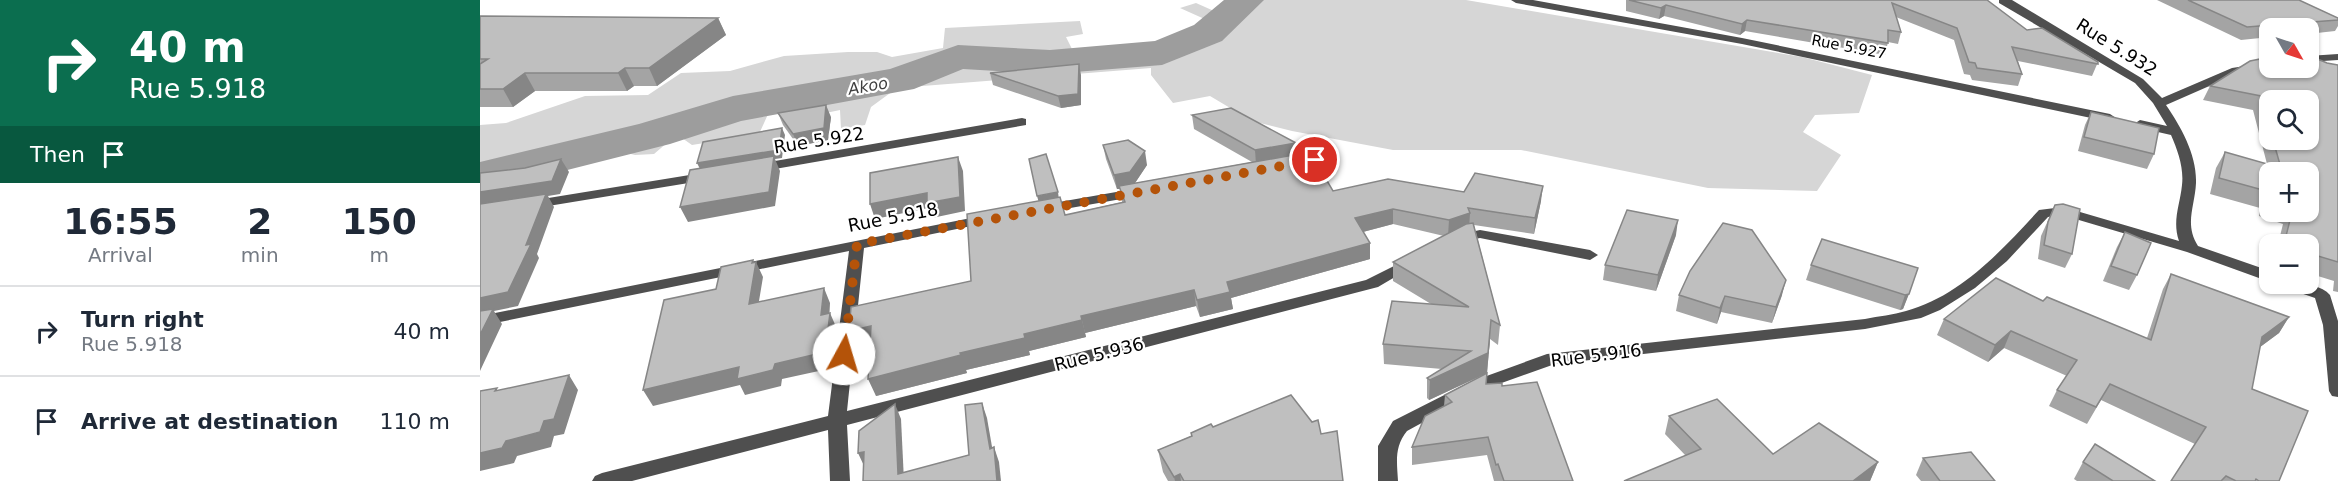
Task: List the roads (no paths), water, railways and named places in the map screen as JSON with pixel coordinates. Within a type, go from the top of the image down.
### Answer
[{"type":"street","name":"Rue 5.927","points":[[1516,0],[1764,46],[2174,132]]},
{"type":"street","name":"Rue 5.932","points":[[2003,0],[2139,81],[2161,103],[2187,164],[2189,182],[2181,227],[2192,249]]},
{"type":"street","points":[[2319,58],[2338,57]]},
{"type":"street","points":[[2161,103],[2236,70],[2259,67]]},
{"type":"street","name":"Rue 5.922","points":[[746,170],[1022,122]]},
{"type":"street","points":[[515,207],[723,174]]},
{"type":"street","points":[[1032,211],[1150,190]]},
{"type":"street","name":"Rue 5.916","points":[[1388,481],[1386,445],[1400,426],[1476,386],[1520,368],[1553,358],[1865,324],[1915,314],[1938,304],[1991,270],[2044,213],[2051,210],[2063,211],[2192,249]]},
{"type":"street","name":"Rue 5.918","points":[[480,321],[997,217]]},
{"type":"street","points":[[1442,247],[1460,237],[1480,234],[1590,255]]},
{"type":"street","points":[[840,481],[837,421],[857,244]]},
{"type":"street","points":[[2192,249],[2259,272]]},
{"type":"street","name":"Rue 5.936","points":[[602,481],[1372,284],[1423,256]]},
{"type":"street","points":[[2330,298],[2338,391]]},
{"type":"waterway","name":"Akoo","points":[[480,177],[654,134],[733,109],[899,80],[958,57],[1050,62],[1162,53],[1208,33],[1246,0]]}]
